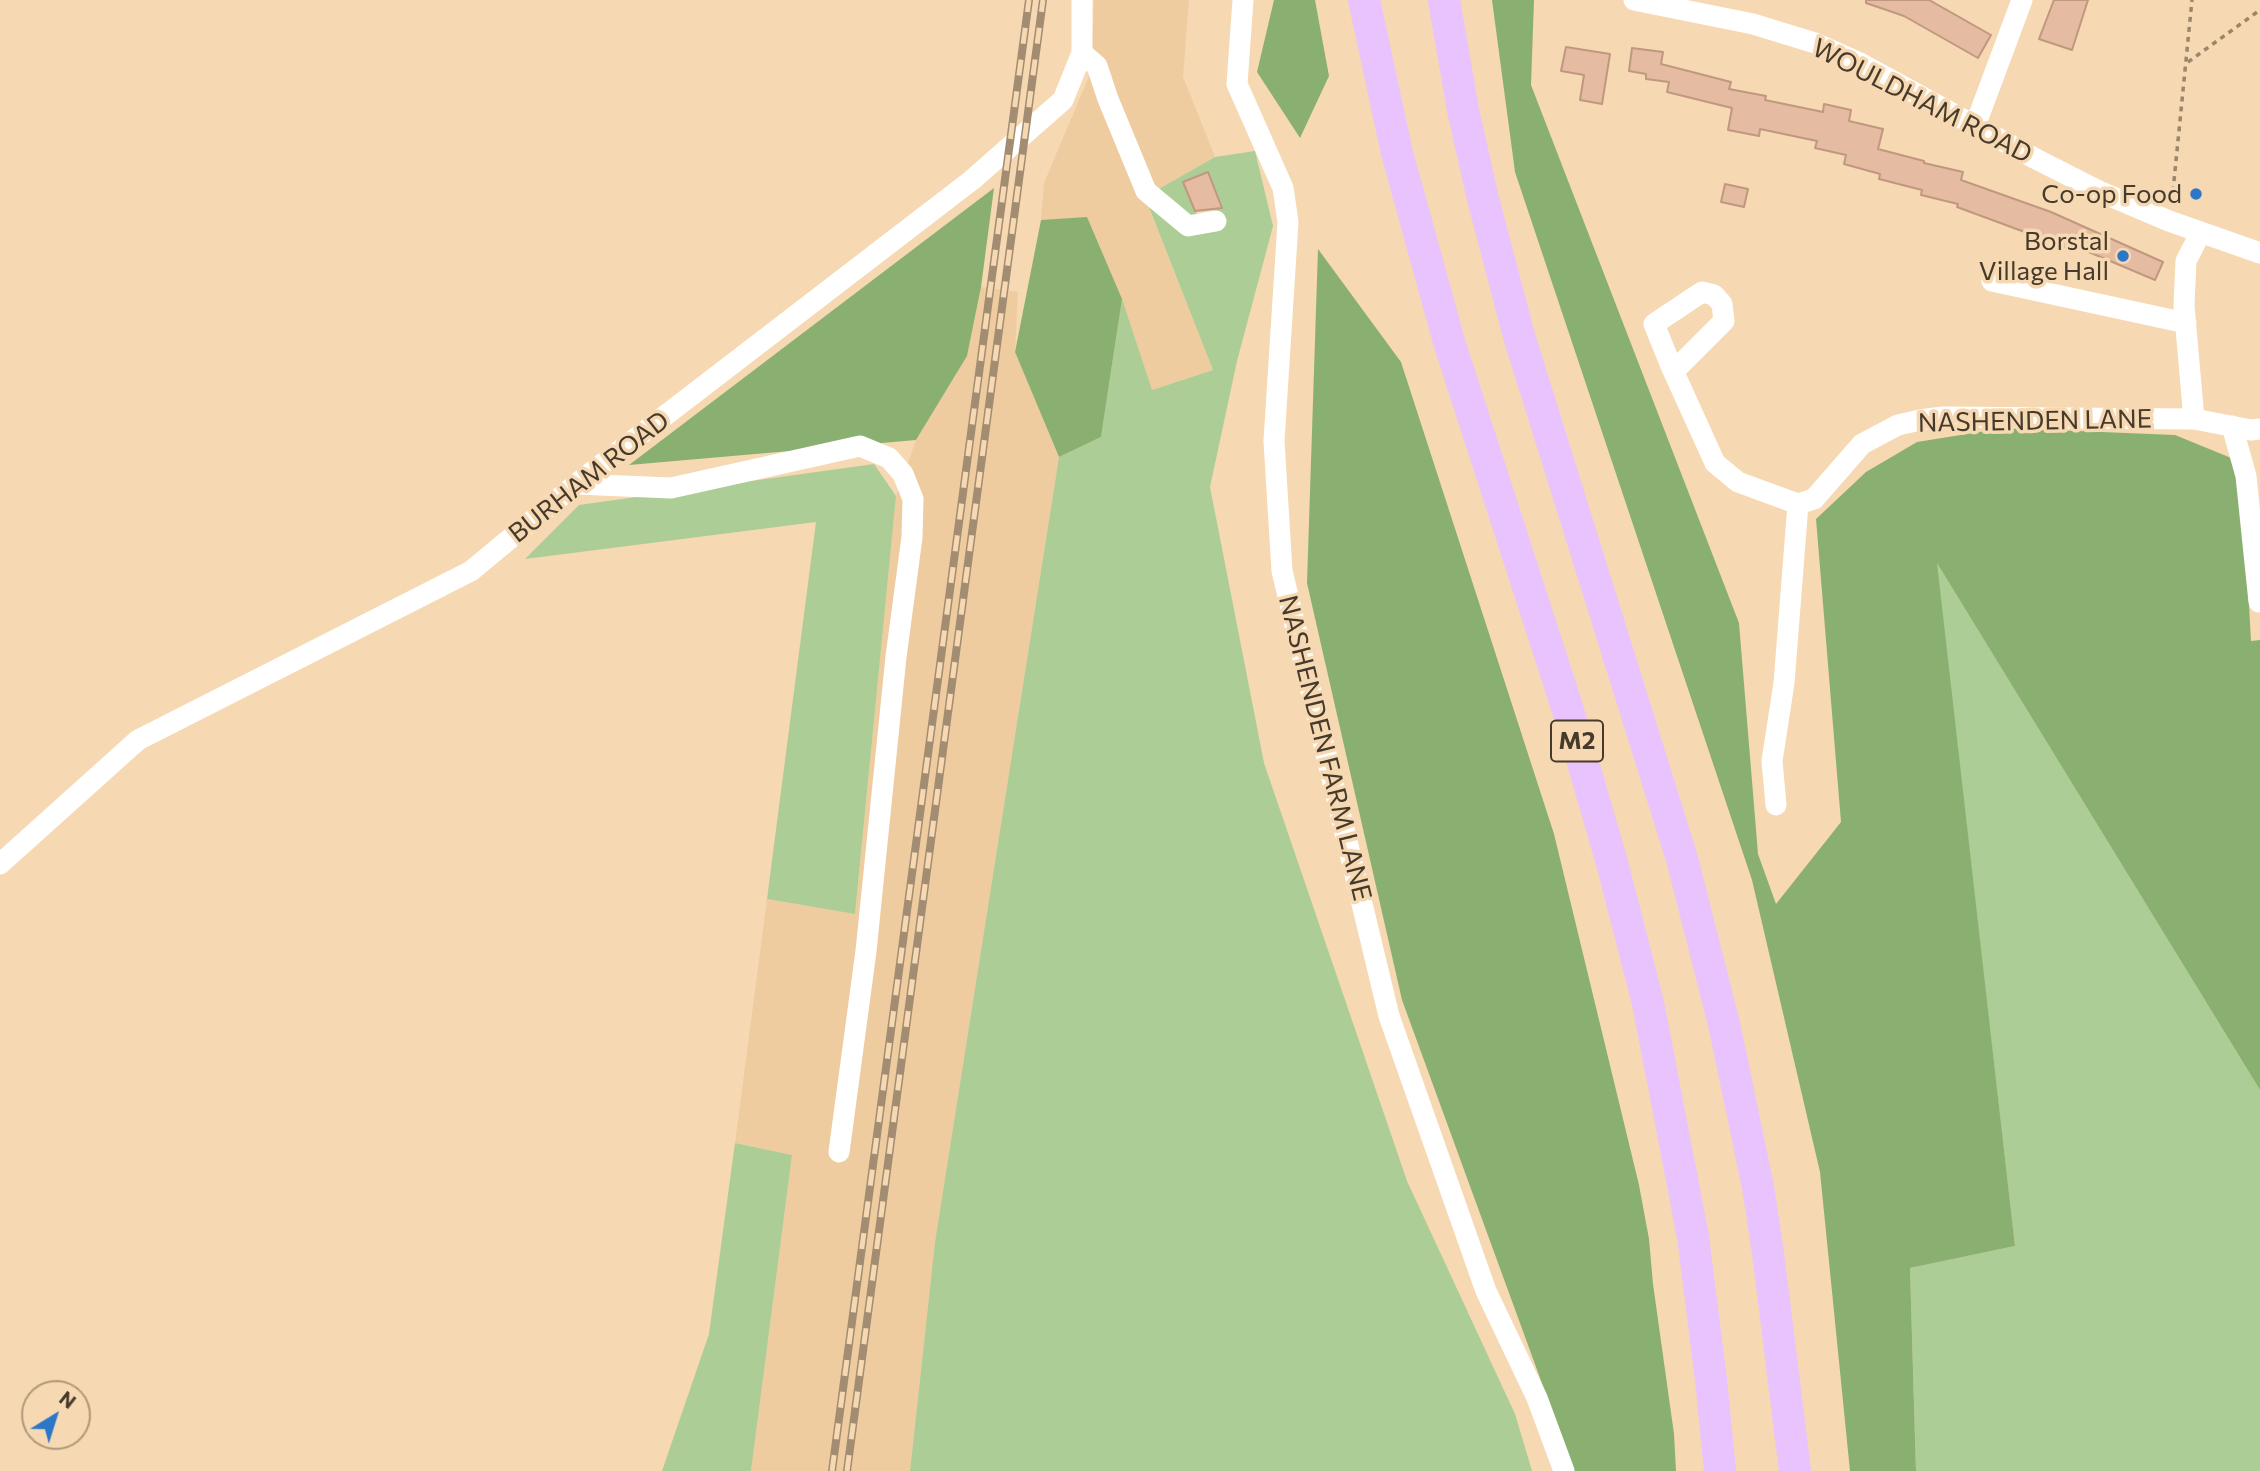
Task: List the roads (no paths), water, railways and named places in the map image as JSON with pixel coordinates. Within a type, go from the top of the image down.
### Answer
[{"type":"highway","name":"M2","points":[[1444,0],[1483,199],[1519,336],[1682,859],[1724,1024],[1762,1214],[1795,1471]]},
{"type":"highway","name":"M2","points":[[1367,13],[1397,153],[1447,332],[1567,707],[1612,863],[1648,1003],[1693,1237],[1720,1471]]},
{"type":"street","name":"BURHAM ROAD","points":[[0,864],[138,740],[471,572],[576,484],[972,180],[1063,100],[1082,53],[1083,0]]},
{"type":"street","name":"NASHENDEN FARM LANE","points":[[1242,0],[1237,84],[1283,188],[1288,222],[1274,441],[1282,571],[1389,1016],[1486,1291],[1537,1398],[1564,1471]]},
{"type":"street","name":"WOULDHAM ROAD","points":[[1634,0],[1753,24],[1815,44],[1858,62],[2101,192],[2169,221],[2260,253]]},
{"type":"street","points":[[1975,126],[2022,0]]},
{"type":"street","points":[[1082,53],[1097,66],[1146,191],[1188,226],[1216,221]]},
{"type":"street","points":[[2194,419],[2186,323],[2186,261],[2201,232]]},
{"type":"street","points":[[1992,281],[2186,323]]},
{"type":"street","points":[[1674,371],[1715,463],[1738,482],[1798,504],[1784,683],[1772,761],[1776,805]]},
{"type":"street","name":"NASHENDEN LANE","points":[[1798,504],[1814,499],[1862,444],[1898,425],[1943,417],[2194,419],[2251,430],[2260,429]]},
{"type":"street","points":[[2232,426],[2246,476],[2259,602]]},
{"type":"street","points":[[576,484],[671,488],[860,446],[889,458],[903,474],[908,486],[913,499],[912,537],[896,657],[866,951],[839,1152]]},
{"type":"railway","points":[[832,1471],[1029,0]]},
{"type":"railway","points":[[847,1471],[1043,0]]},
{"type":"place","name":"Co-op Food","points":[[2196,194]]},
{"type":"place","name":"Borstal Village Hall","points":[[2123,256]]}]
